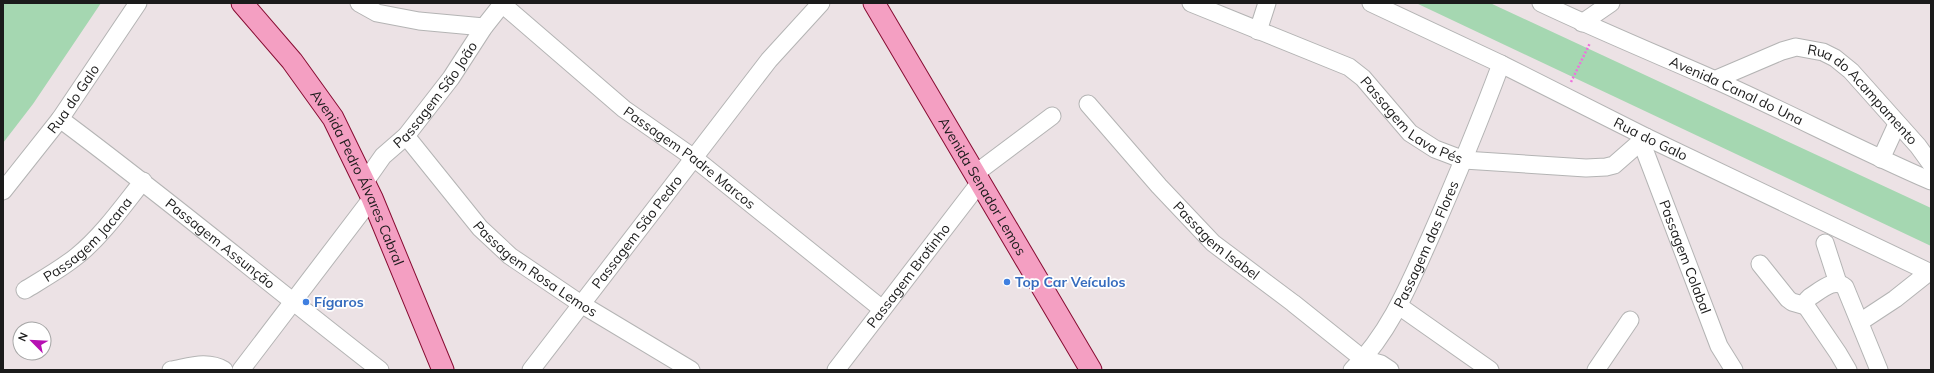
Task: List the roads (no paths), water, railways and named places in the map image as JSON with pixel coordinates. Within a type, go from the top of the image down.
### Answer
[{"type":"main road","name":"Avenida Pedro Álvares Cabral","points":[[242,3],[292,61],[333,118],[368,190],[443,370]]},
{"type":"main road","name":"Avenida Senador Lemos","points":[[874,3],[1091,370]]},
{"type":"street","name":"Rua do Galo","points":[[3,191],[60,119],[138,3]]},
{"type":"street","points":[[359,3],[377,13],[419,21],[484,27]]},
{"type":"street","name":"Passagem São João","points":[[241,370],[292,302],[368,190],[383,156],[406,136],[451,78],[484,27],[502,3]]},
{"type":"street","name":"Passagem Padre Marcos","points":[[502,3],[624,109],[694,158],[882,309]]},
{"type":"street","name":"Passagem São Pedro","points":[[531,370],[769,60],[821,3]]},
{"type":"street","name":"Passagem Lava Pés","points":[[1191,3],[1349,67],[1363,78],[1410,133],[1435,149],[1464,160],[1586,168],[1606,167],[1621,160],[1644,139]]},
{"type":"street","points":[[1258,31],[1268,3]]},
{"type":"street","name":"Rua do Galo","points":[[1371,3],[1501,64],[1644,139],[1930,272]]},
{"type":"street","name":"Avenida Canal do Una","points":[[1541,3],[1589,26],[1714,80],[1931,181]]},
{"type":"street","points":[[1589,26],[1612,3]]},
{"type":"street","name":"Rua do Acampamento","points":[[1714,80],[1782,51],[1796,47],[1808,48],[1823,52],[1835,58],[1851,71],[1918,146],[1931,164]]},
{"type":"street","name":"Passagem das Flores","points":[[1362,366],[1399,306],[1464,160],[1501,64]]},
{"type":"street","name":"Passagem Isabel","points":[[1088,104],[1159,186],[1213,243],[1293,302],[1362,366],[1381,364],[1390,370]]},
{"type":"street","name":"Passagem Brotinho","points":[[836,370],[978,177],[1052,116]]},
{"type":"street","name":"Passagem Assunção","points":[[60,119],[143,181],[292,302],[380,370]]},
{"type":"street","points":[[1881,159],[1897,124]]},
{"type":"street","name":"Passagem Rosa Lemos","points":[[406,136],[480,228],[496,245],[581,304],[691,370]]},
{"type":"street","name":"Passagem Colabal","points":[[1644,139],[1719,346],[1734,370]]},
{"type":"street","name":"Passagem Jacana","points":[[25,290],[53,273],[78,255],[110,222],[143,181]]},
{"type":"street","points":[[1825,243],[1838,283]]},
{"type":"street","points":[[1760,264],[1788,299],[1792,302],[1806,306],[1848,370]]},
{"type":"street","points":[[1860,322],[1895,299],[1930,272]]},
{"type":"street","points":[[1806,306],[1807,300],[1810,297],[1832,283],[1838,283],[1845,287],[1860,322],[1876,369]]},
{"type":"street","points":[[1399,306],[1490,370]]},
{"type":"street","points":[[1596,370],[1630,320]]},
{"type":"street","points":[[171,370],[206,364],[218,366],[224,370]]},
{"type":"place","name":"Top Car Veículos","points":[[1007,282]]},
{"type":"place","name":"Fígaros","points":[[306,302]]}]
